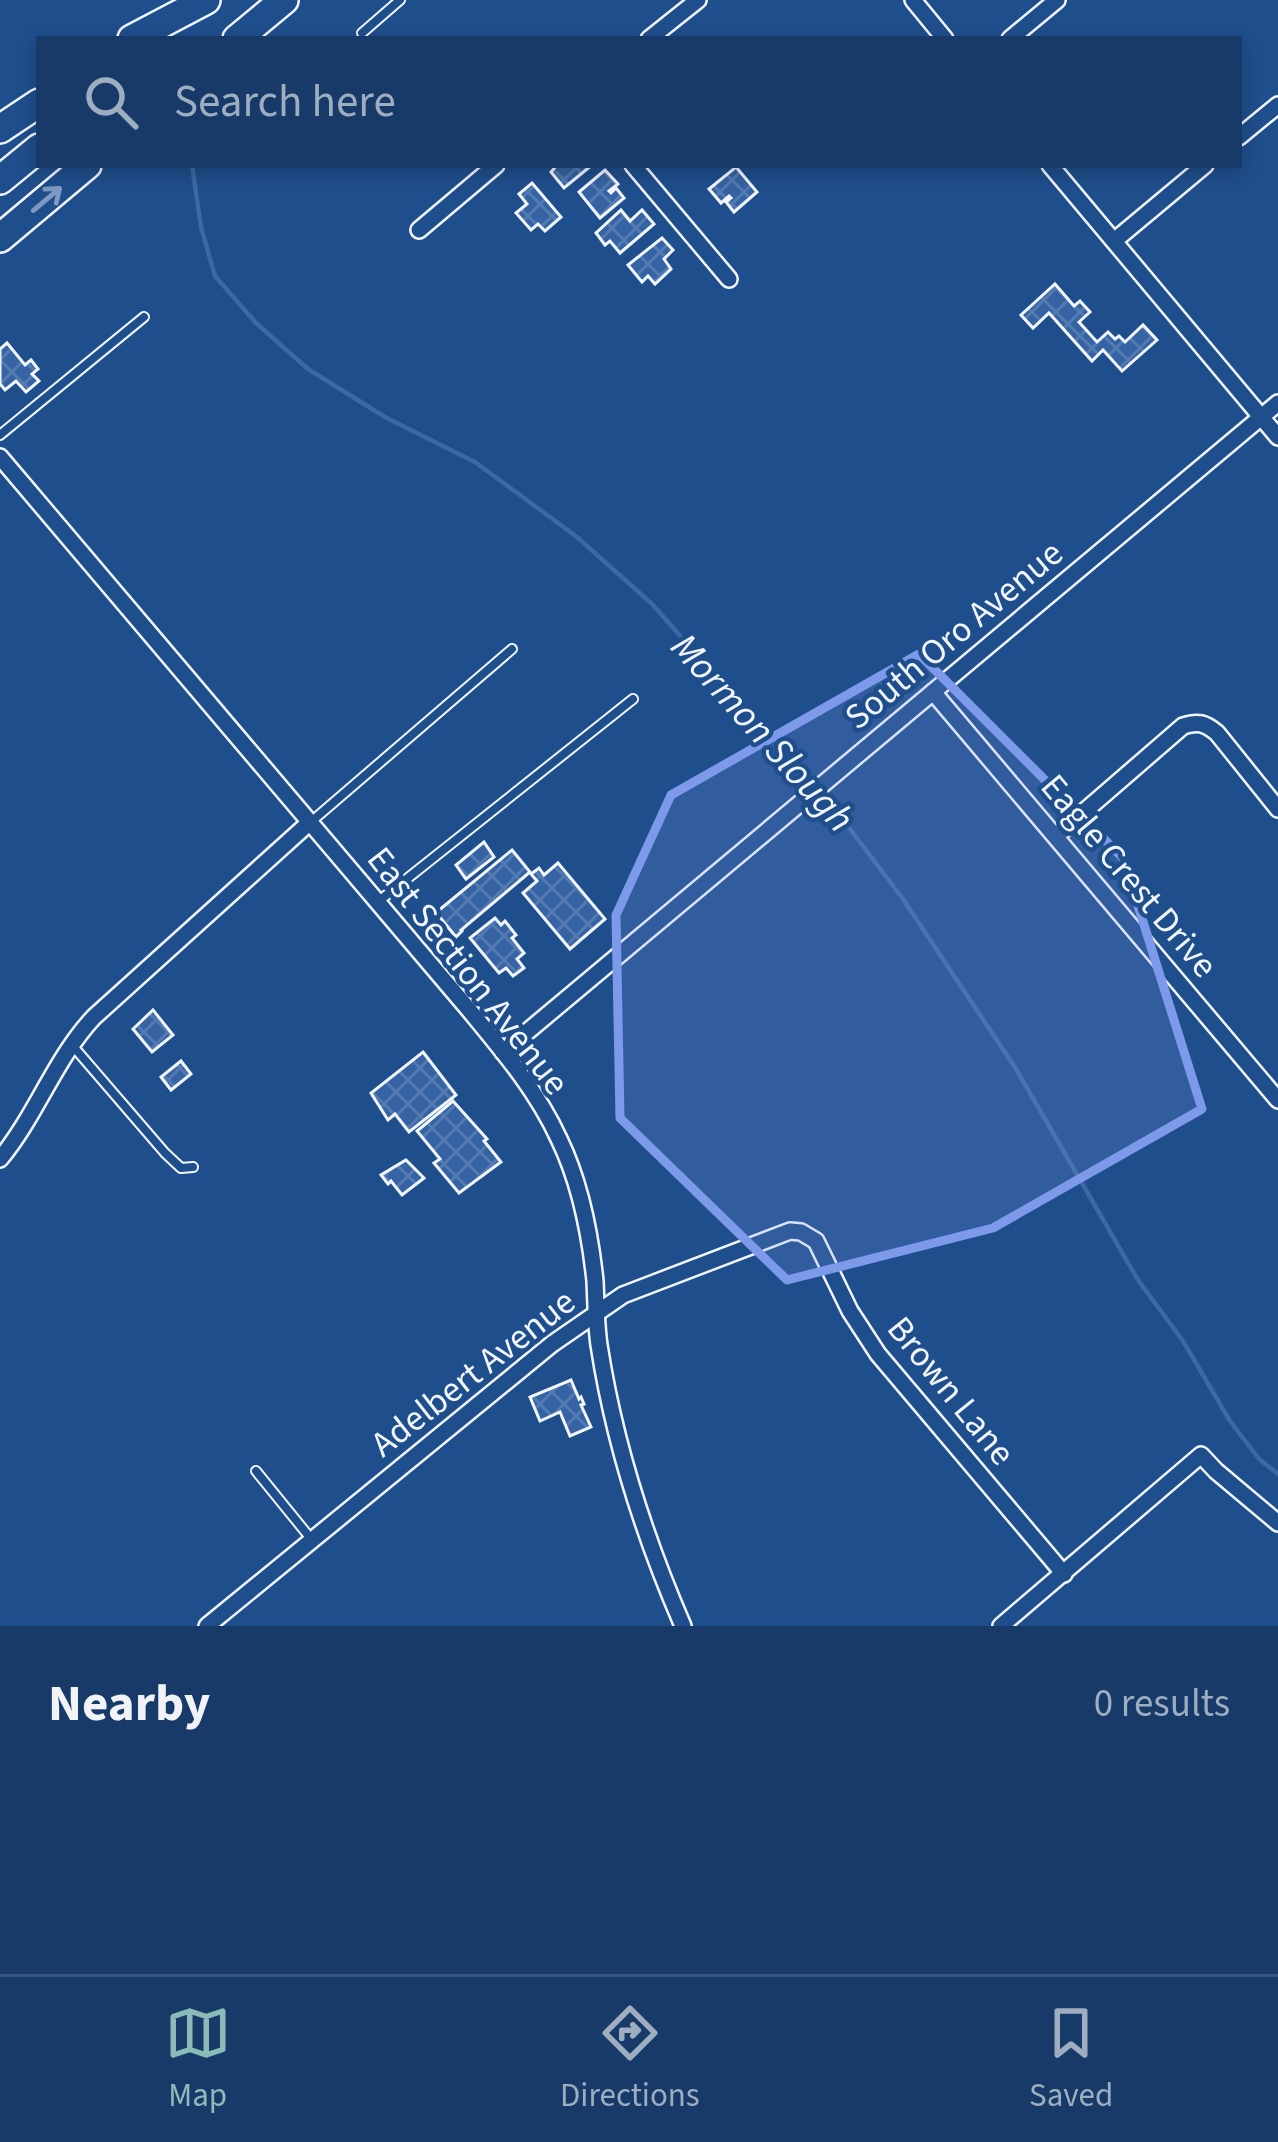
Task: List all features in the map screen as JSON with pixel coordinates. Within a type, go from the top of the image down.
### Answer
[{"type":"highway","points":[[241,36],[284,0]]},
{"type":"highway","points":[[136,36],[212,1]]},
{"type":"highway","points":[[173,36],[212,1]]},
{"type":"highway","points":[[0,129],[36,105]]},
{"type":"highway","points":[[0,180],[36,150]]},
{"type":"highway","points":[[2,236],[83,168]]},
{"type":"street","points":[[653,36],[698,0]]},
{"type":"street","points":[[913,0],[943,36]]},
{"type":"street","points":[[1014,36],[1057,0]]},
{"type":"street","points":[[1242,135],[1278,105]]},
{"type":"street","points":[[419,230],[492,168]]},
{"type":"street","points":[[636,168],[729,279]]},
{"type":"street","points":[[1053,168],[1278,437]]},
{"type":"street","points":[[1114,241],[1201,168]]},
{"type":"street","name":"South Oro Avenue","points":[[503,1052],[1278,403]]},
{"type":"street","name":"East Section Avenue","points":[[0,457],[532,1090],[560,1140],[576,1182],[588,1238],[600,1351],[632,1491],[682,1626]]},
{"type":"street","name":"Eagle Crest Drive","points":[[933,692],[1278,1100]]},
{"type":"street","points":[[1056,836],[1193,722],[1217,733],[1278,809]]},
{"type":"street","points":[[0,1159],[70,1044],[94,1017],[310,822]]},
{"type":"street","name":"Adelbert Avenue","points":[[207,1626],[504,1382],[623,1295],[784,1233],[809,1235]]},
{"type":"street","name":"Brown Lane","points":[[809,1235],[820,1246],[850,1311],[878,1354],[1064,1574]]},
{"type":"street","points":[[1001,1626],[1202,1455],[1278,1522]]},
{"type":"lane","points":[[362,33],[400,0]]},
{"type":"lane","points":[[0,435],[143,317]]},
{"type":"lane","points":[[310,822],[512,650]]},
{"type":"lane","points":[[377,902],[633,699]]},
{"type":"lane","points":[[70,1044],[165,1153],[181,1168],[193,1167]]},
{"type":"lane","points":[[256,1471],[312,1540]]},
{"type":"highlighted area","points":[[919,654],[1123,858],[1202,1109],[993,1228],[787,1280],[620,1118],[616,915],[671,795]]},
{"type":"building","points":[[554,168],[588,168],[564,188],[551,172]]},
{"type":"building","points":[[737,168],[757,192],[734,212],[726,202],[729,196],[721,203],[709,189]]},
{"type":"building","points":[[605,170],[618,184],[609,191],[616,188],[624,198],[600,218],[579,192]]},
{"type":"building","points":[[532,183],[561,217],[545,231],[538,224],[531,230],[516,213],[527,204],[519,194]]},
{"type":"building","points":[[621,210],[630,221],[642,210],[654,224],[620,253],[596,233]]},
{"type":"building","points":[[662,238],[673,250],[664,259],[671,269],[655,284],[648,276],[642,282],[628,265]]},
{"type":"building","points":[[1055,284],[1074,306],[1080,301],[1090,312],[1079,322],[1097,342],[1108,332],[1125,342],[1143,325],[1157,340],[1122,371],[1103,350],[1092,361],[1049,313],[1033,328],[1021,315]]},
{"type":"building","points":[[7,343],[25,365],[31,360],[38,369],[32,374],[39,381],[26,392],[16,381],[5,390],[0,384],[0,349]]},
{"type":"building","points":[[484,842],[494,857],[466,879],[456,865]]},
{"type":"building","points":[[512,850],[530,872],[456,937],[434,910]]},
{"type":"building","points":[[558,863],[605,919],[570,949],[523,893],[537,881],[531,874],[539,868],[544,875]]},
{"type":"building","points":[[495,918],[501,925],[505,921],[524,953],[517,959],[524,968],[513,976],[506,968],[499,973],[470,938]]},
{"type":"building","points":[[153,1010],[173,1035],[152,1052],[133,1029]]},
{"type":"building","points":[[423,1052],[456,1095],[409,1132],[395,1114],[388,1120],[371,1093]]},
{"type":"building","points":[[181,1061],[191,1074],[171,1090],[161,1077]]},
{"type":"building","points":[[453,1101],[501,1162],[459,1193],[434,1163],[440,1159],[417,1131]]},
{"type":"building","points":[[406,1160],[424,1178],[402,1195],[381,1175]]},
{"type":"building","points":[[571,1380],[591,1427],[570,1436],[560,1412],[540,1421],[530,1397]]},
{"type":"waterway","name":"Mormon Slough","points":[[192,168],[201,227],[215,276],[256,323],[308,369],[385,417],[475,462],[577,537],[652,604],[815,783]]},
{"type":"waterway","name":"Mormon Slough","points":[[822,792],[903,899],[1016,1069],[1138,1280],[1183,1341],[1230,1421],[1259,1459],[1278,1474]]}]
